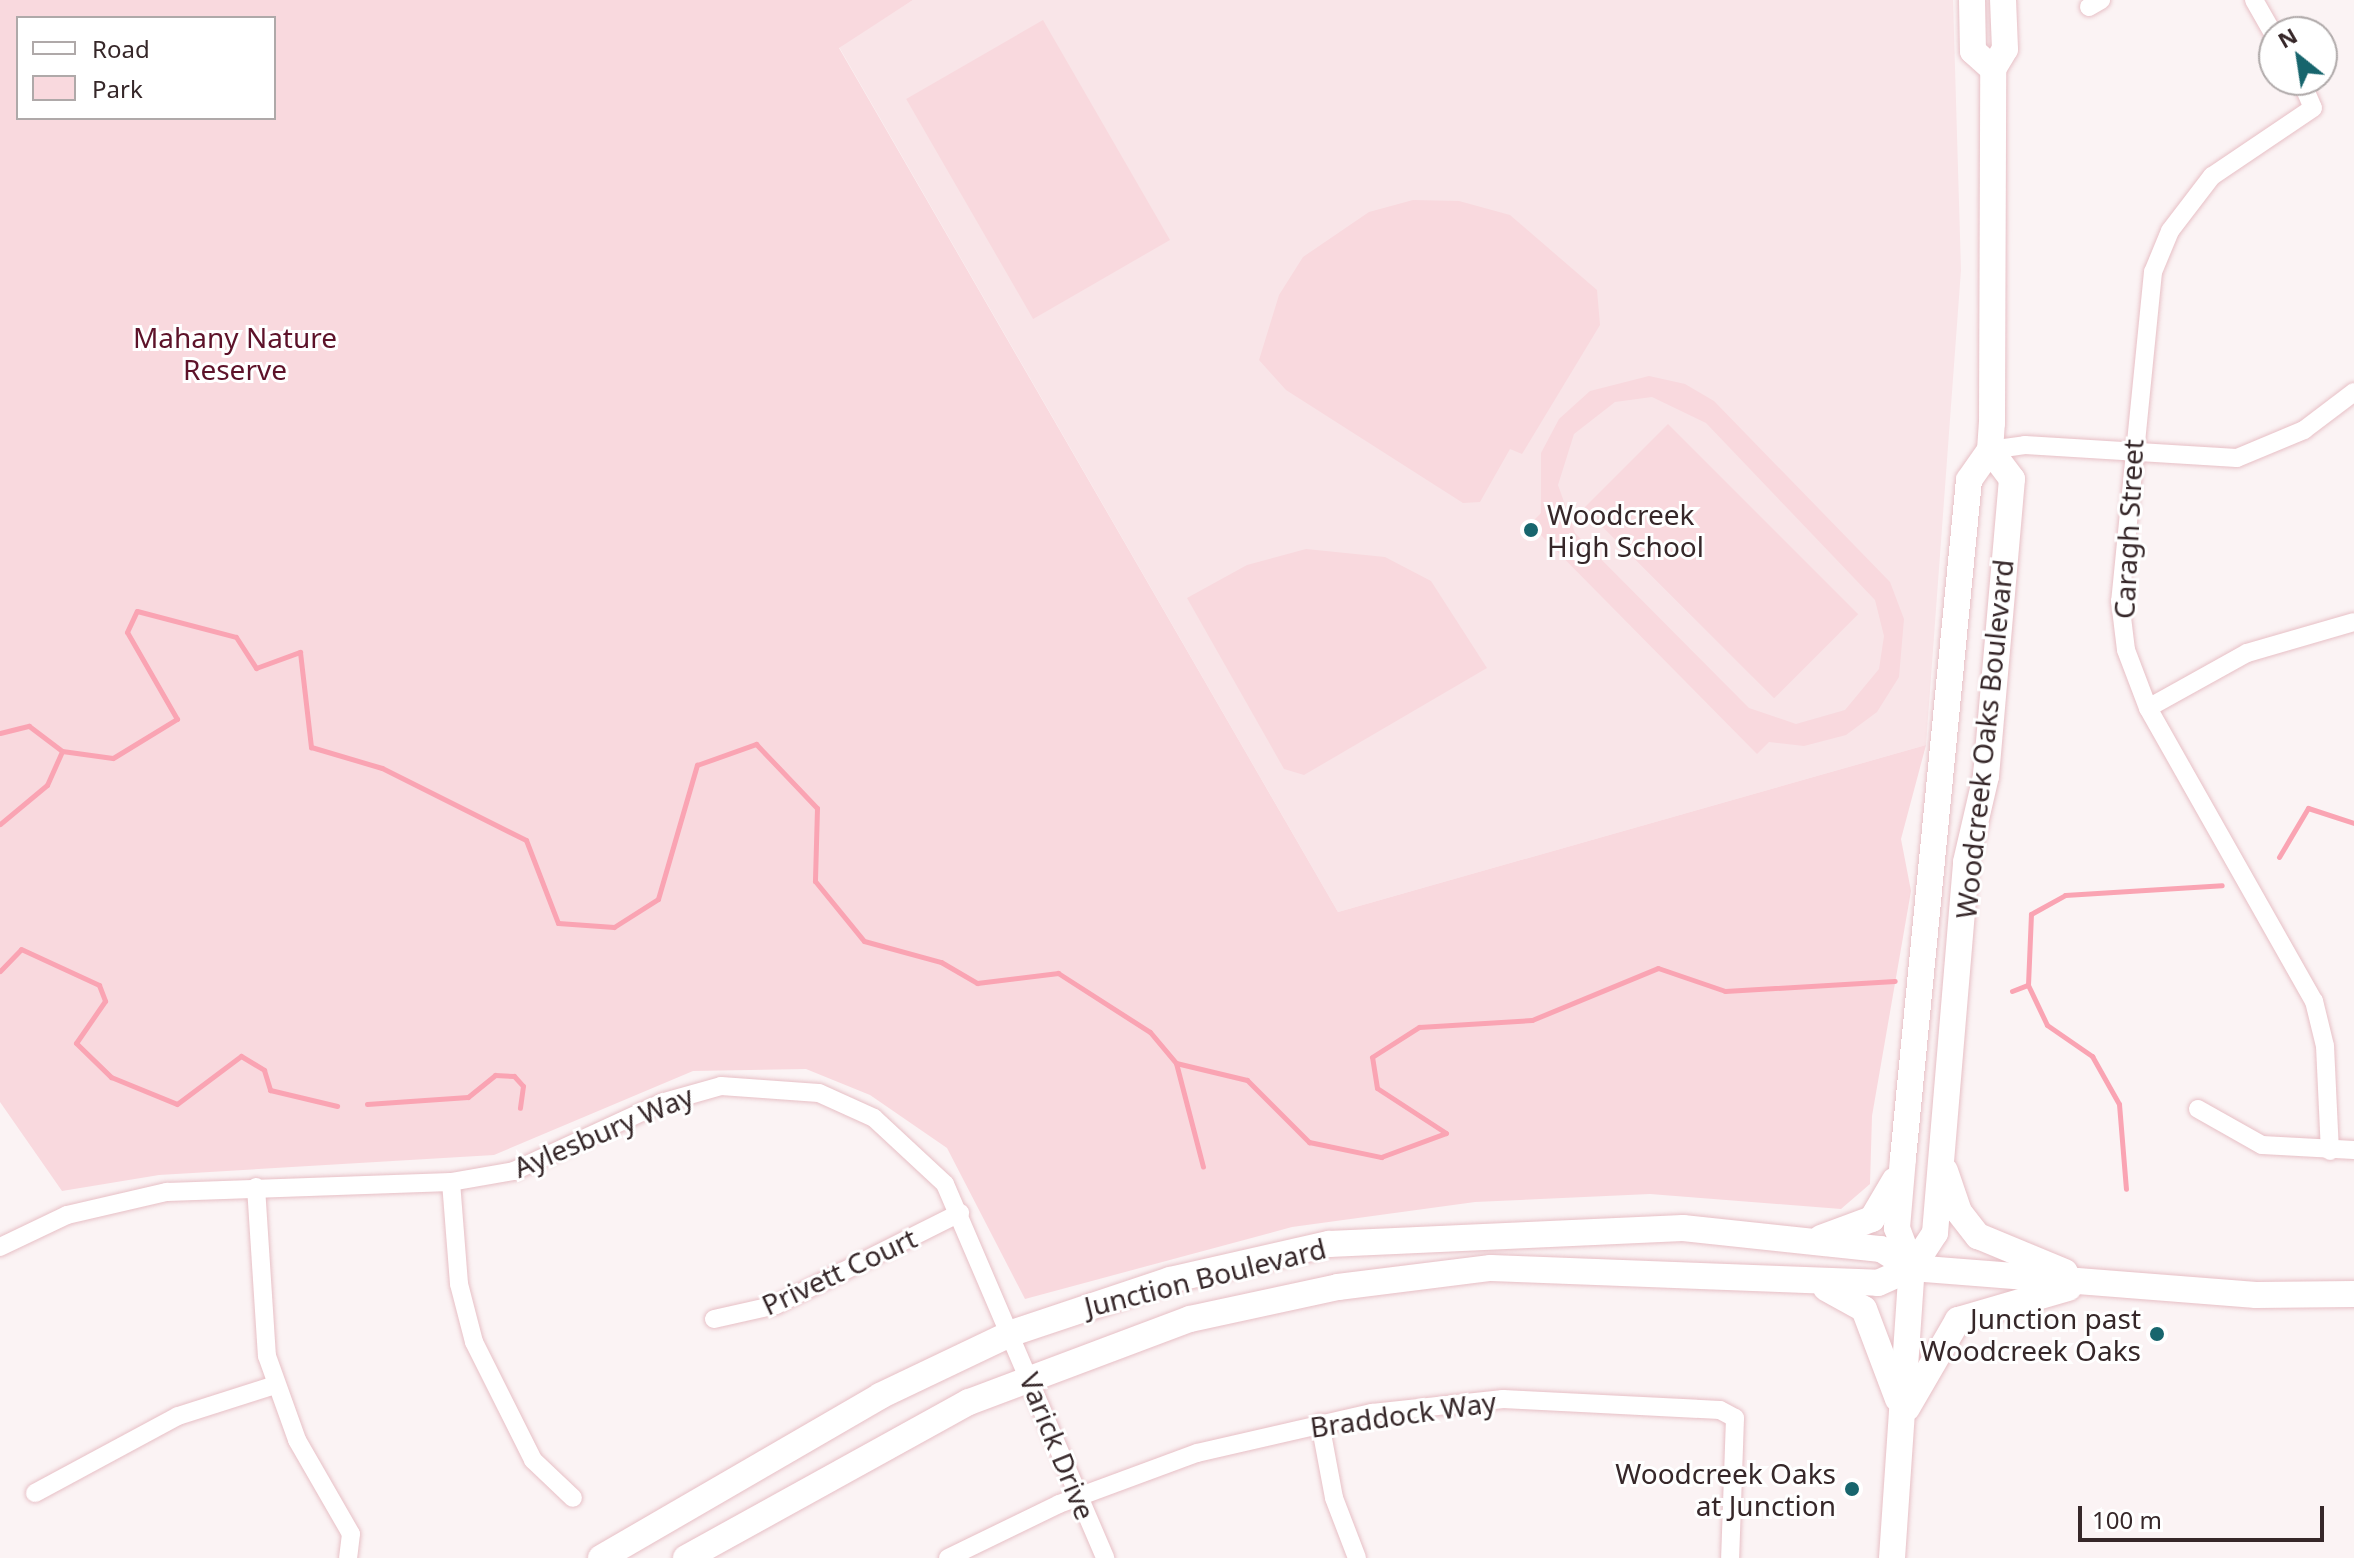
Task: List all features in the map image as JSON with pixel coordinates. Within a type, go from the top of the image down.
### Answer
[{"type":"main road","points":[[1972,0],[1973,51],[1993,69]]},
{"type":"main road","name":"Woodcreek Oaks Boulevard","points":[[1892,1558],[1912,1268],[1897,1228],[1903,1158],[1969,480],[1990,450],[1997,333],[1993,69],[2005,49],[2003,0]]},
{"type":"main road","name":"Woodcreek Oaks Boulevard","points":[[1912,1268],[1935,1233],[1966,862],[1986,776],[2012,479],[1990,450]]},
{"type":"main road","points":[[1810,1241],[1884,1209],[1903,1158]]},
{"type":"main road","points":[[1942,1163],[1959,1212],[1978,1236],[2090,1283]]},
{"type":"main road","name":"Junction Boulevard","points":[[601,1558],[880,1396],[1012,1333],[1157,1284],[1329,1244],[1683,1228],[1881,1249],[1912,1268],[2090,1283],[2354,1294]]},
{"type":"main road","name":"Junction Boulevard","points":[[686,1558],[904,1434],[1029,1375],[1190,1319],[1421,1273],[1579,1267],[1816,1283],[1878,1283],[1912,1268]]},
{"type":"main road","points":[[1816,1283],[1864,1309],[1903,1415]]},
{"type":"main road","points":[[1903,1415],[1958,1320],[2090,1283]]},
{"type":"street","name":"Caragh Street","points":[[2308,96],[2313,108],[2212,176],[2160,252],[2143,317],[2120,617],[2148,708],[2314,1001],[2325,1046],[2330,1151]]},
{"type":"street","points":[[1990,450],[2253,454],[2304,430],[2354,392]]},
{"type":"street","points":[[2148,708],[2247,653],[2354,622]]},
{"type":"street","name":"Aylesbury Way","points":[[0,1247],[111,1202],[256,1187],[451,1182],[514,1171],[692,1091],[789,1086],[848,1104],[882,1124],[929,1164],[960,1213],[1012,1333]]},
{"type":"street","points":[[2198,1109],[2262,1145],[2354,1150]]},
{"type":"street","points":[[451,1182],[459,1284],[474,1342],[533,1460],[573,1498]]},
{"type":"street","points":[[256,1187],[260,1300],[275,1385],[308,1464],[351,1534],[348,1558]]},
{"type":"street","name":"Privett Court","points":[[714,1319],[776,1305],[960,1213]]},
{"type":"street","name":"Varick Drive","points":[[1012,1333],[1105,1558]]},
{"type":"street","points":[[35,1493],[178,1416],[275,1385]]},
{"type":"street","name":"Braddock Way","points":[[948,1558],[1079,1496],[1197,1453],[1320,1423],[1503,1399],[1720,1410],[1735,1418],[1730,1558]]},
{"type":"street","points":[[1320,1423],[1334,1498],[1357,1558]]},
{"type":"shaded area","name":"Woodcreek High School","points":[[913,0],[1953,0],[1961,270],[1926,745],[1338,912],[839,47]]},
{"type":"green space","name":"Mahany Nature Reserve","points":[[0,0],[913,0],[839,48],[1338,912],[1926,745],[1901,839],[1911,891],[1872,1116],[1870,1184],[1841,1209],[1650,1194],[1475,1202],[1292,1227],[1025,1299],[947,1148],[870,1095],[806,1069],[693,1071],[494,1155],[159,1175],[62,1191],[0,1102]]},
{"type":"green space","points":[[1043,20],[1170,240],[1033,319],[906,99]]},
{"type":"green space","points":[[1413,200],[1459,201],[1510,215],[1597,290],[1600,325],[1522,454],[1510,449],[1480,502],[1463,503],[1286,390],[1259,360],[1279,295],[1303,257],[1369,212]]},
{"type":"green space","points":[[1649,376],[1685,384],[1714,401],[1890,582],[1904,619],[1899,677],[1877,712],[1846,735],[1804,746],[1769,742],[1757,754],[1530,524],[1541,513],[1541,453],[1559,419],[1590,391]],"holes":[[[1652,397],[1706,423],[1875,600],[1884,636],[1879,669],[1845,710],[1796,724],[1749,708],[1575,533],[1558,485],[1574,434],[1615,402]]]},
{"type":"green space","points":[[1668,424],[1858,614],[1774,698],[1584,508]]},
{"type":"green space","points":[[1306,549],[1385,557],[1431,581],[1487,668],[1304,775],[1284,769],[1187,598],[1247,565]]},
{"type":"waterway","points":[[0,733],[29,726],[62,751],[113,758],[177,719],[127,632],[137,611],[236,637],[256,668],[300,652],[311,747],[382,768],[526,840],[558,923],[614,927],[658,899],[697,765],[756,744],[817,808],[815,881],[864,941],[941,962],[977,983],[1058,973],[1150,1032],[1176,1063],[1247,1080],[1309,1142],[1381,1157],[1446,1133],[1377,1088],[1372,1057],[1419,1027],[1532,1020],[1658,968],[1725,991],[1895,981]]},
{"type":"waterway","points":[[0,824],[47,785],[62,751]]},
{"type":"waterway","points":[[2279,857],[2308,808],[2354,823]]},
{"type":"waterway","points":[[2012,991],[2028,985],[2031,914],[2065,895],[2222,885]]},
{"type":"waterway","points":[[0,971],[21,949],[99,985],[105,1001],[76,1043],[111,1077],[177,1104],[241,1056],[264,1070],[270,1090],[337,1106]]},
{"type":"waterway","points":[[2028,985],[2047,1025],[2092,1056],[2119,1104],[2126,1189]]},
{"type":"waterway","points":[[1176,1063],[1203,1167]]},
{"type":"waterway","points":[[367,1104],[468,1097],[495,1075],[514,1076],[523,1086],[520,1108]]},
{"type":"place","name":"Woodcreek High School","points":[[1531,530]]},
{"type":"place","name":"Junction past Woodcreek Oaks","points":[[2157,1334]]},
{"type":"place","name":"Woodcreek Oaks at Junction","points":[[1852,1489]]}]
